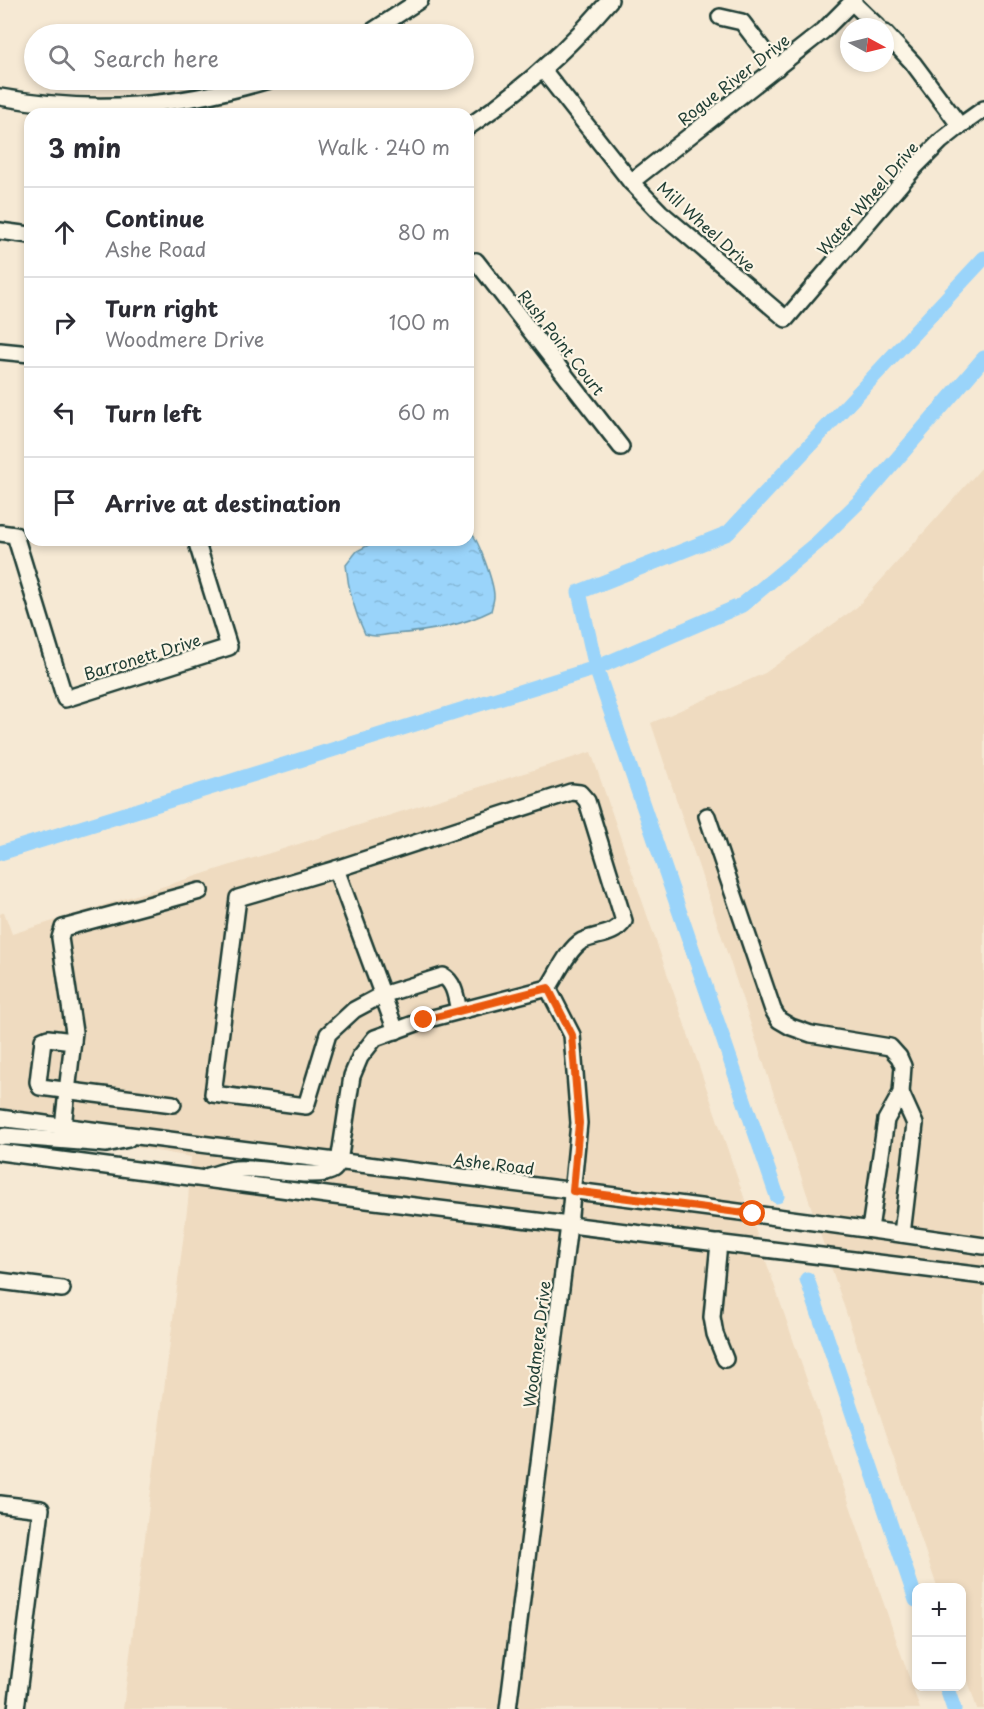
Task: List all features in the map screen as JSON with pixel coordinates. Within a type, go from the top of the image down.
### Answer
[{"type":"street","points":[[380,24],[402,5],[420,0]]},
{"type":"street","points":[[474,123],[543,70],[610,0]]},
{"type":"street","points":[[853,1],[869,18]]},
{"type":"street","name":"Rogue River Drive","points":[[632,182],[823,31],[853,1]]},
{"type":"street","points":[[720,17],[742,22],[777,68]]},
{"type":"street","points":[[894,43],[913,63],[960,126]]},
{"type":"street","name":"Mill Wheel Drive","points":[[543,70],[632,182],[660,212],[786,319]]},
{"type":"street","points":[[0,97],[29,102],[111,107],[194,99],[234,90]]},
{"type":"street","name":"Water Wheel Drive","points":[[786,319],[916,166],[941,141],[984,109]]},
{"type":"street","points":[[0,231],[24,234]]},
{"type":"street","name":"Rush Point Court","points":[[474,264],[621,447]]},
{"type":"street","points":[[0,351],[24,353]]},
{"type":"street","name":"Barronett Drive","points":[[7,534],[65,699],[229,647],[198,546]]},
{"type":"street","points":[[199,1178],[235,1168],[316,1174],[334,1170],[339,1162],[352,1076],[360,1057],[375,1038],[424,1020],[459,1011],[548,988],[571,951],[581,942],[621,927],[624,921],[587,801],[580,793],[571,792],[336,869],[238,898],[213,1094],[306,1106],[328,1034],[354,1010],[382,995],[443,976],[450,980],[459,1011]]},
{"type":"street","points":[[707,816],[772,1010],[779,1020],[791,1028],[811,1034],[890,1047],[899,1057],[903,1066],[902,1093],[915,1124],[902,1234]]},
{"type":"street","points":[[336,869],[396,1031]]},
{"type":"street","points":[[63,1126],[74,1032],[60,938],[63,928],[200,891]]},
{"type":"street","name":"Woodmere Drive","points":[[508,1709],[569,1225],[579,1123],[572,1035],[548,988]]},
{"type":"street","points":[[73,1041],[48,1038],[43,1040],[38,1082],[40,1087],[173,1104]]},
{"type":"street","points":[[870,1229],[886,1120],[902,1093]]},
{"type":"street","name":"Ashe Road","points":[[0,1118],[799,1219],[984,1246]]},
{"type":"street","points":[[0,1137],[106,1144],[140,1136]]},
{"type":"street","points":[[0,1152],[984,1276]]},
{"type":"street","points":[[719,1243],[712,1317],[715,1334],[725,1359]]},
{"type":"street","points":[[0,1281],[62,1289]]},
{"type":"street","points":[[0,1504],[41,1509],[16,1709]]},
{"type":"shaded area","points":[[984,465],[984,1709],[977,1709],[966,1675],[966,1583],[936,1583],[651,723],[765,673],[857,607]]},
{"type":"shaded area","points":[[591,752],[920,1709],[123,1709],[188,1202],[191,1157],[0,1123],[0,914],[4,912],[12,934]]},
{"type":"water","points":[[474,537],[491,581],[494,596],[491,611],[468,621],[431,630],[379,636],[365,634],[348,583],[346,565],[357,551],[367,546],[474,546]]},
{"type":"waterway","points":[[777,1196],[596,668],[579,592],[728,533],[984,258]]},
{"type":"waterway","points":[[0,853],[596,668],[742,605],[818,542],[865,496],[984,358]]},
{"type":"waterway","points":[[807,1279],[912,1588]]},
{"type":"waterway","points":[[948,1691],[954,1709]]},
{"type":"route","points":[[424,1020],[548,988],[572,1035],[579,1123],[573,1191],[753,1214]]}]
